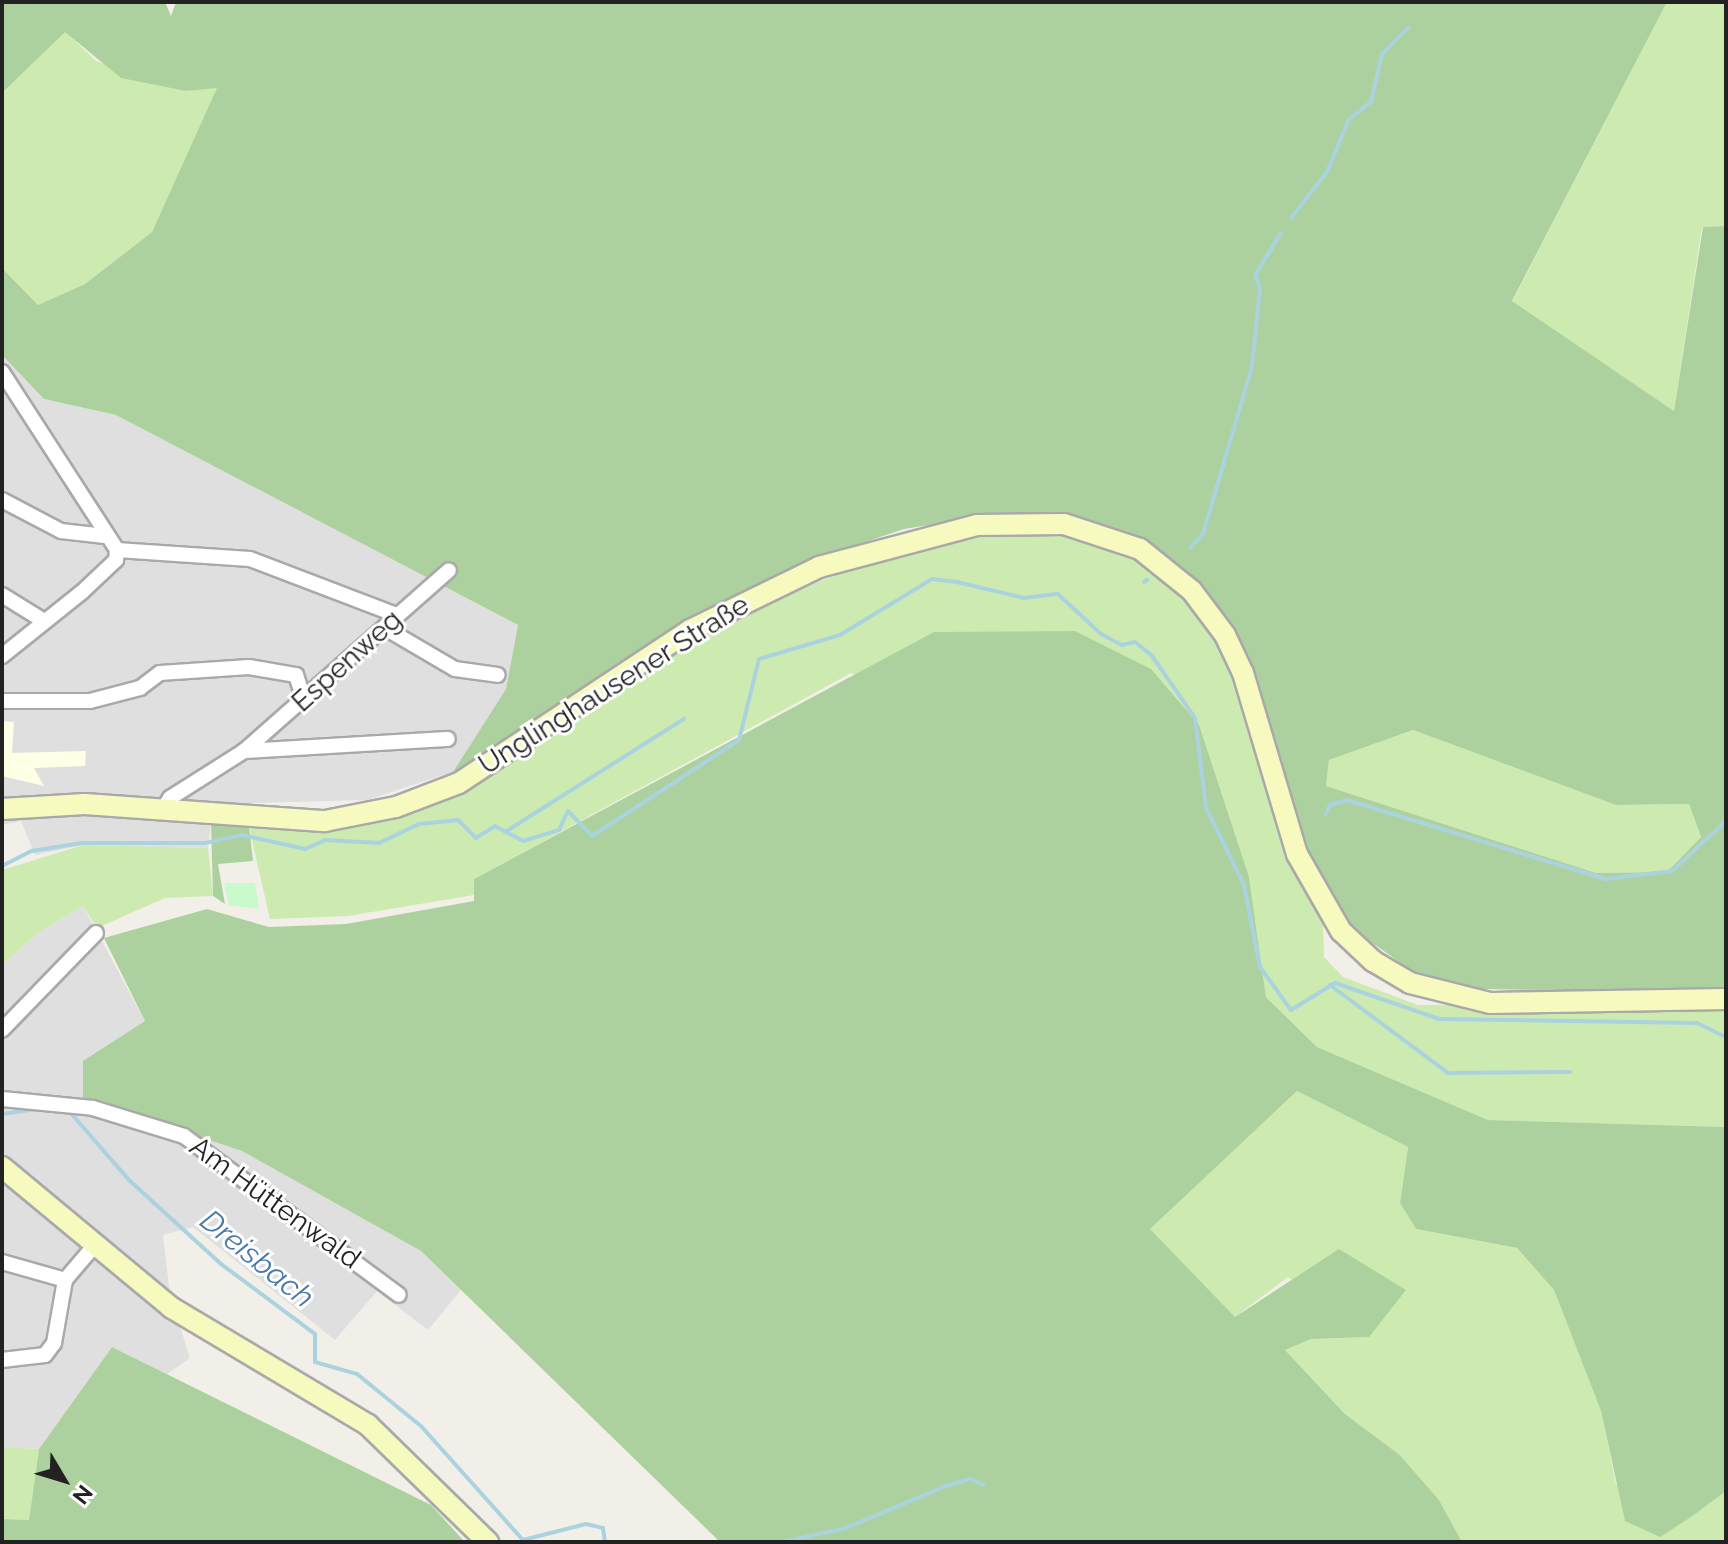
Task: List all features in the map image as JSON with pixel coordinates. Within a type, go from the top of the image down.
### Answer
[{"type":"main road","name":"Unglinghausener Straße","points":[[2,809],[85,804],[161,812],[325,821],[430,797],[503,757],[690,630],[819,567],[977,525],[1064,524],[1117,537],[1157,560],[1225,635],[1243,673],[1297,854],[1341,931],[1373,961],[1410,983],[1490,1003],[1726,999]]},
{"type":"main road","points":[[2,1167],[172,1308],[318,1390],[416,1468],[488,1542]]},
{"type":"street","points":[[2,372],[32,410],[105,536],[117,550],[250,559],[397,615]]},
{"type":"street","points":[[2,500],[61,531],[105,536]]},
{"type":"street","points":[[2,656],[116,560],[117,550]]},
{"type":"street","name":"Espenweg","points":[[161,812],[170,798],[244,751],[449,570]]},
{"type":"street","points":[[2,595],[44,621]]},
{"type":"street","points":[[385,628],[455,669],[498,675]]},
{"type":"street","points":[[2,701],[90,701],[140,688],[160,673],[249,667],[296,675],[304,699]]},
{"type":"street","points":[[244,751],[448,739]]},
{"type":"street","points":[[2,1030],[96,933]]},
{"type":"street","name":"Am Hüttenwald","points":[[2,1099],[93,1108],[184,1136],[399,1295]]},
{"type":"street","points":[[2,1360],[45,1355],[54,1343],[65,1280],[94,1246]]},
{"type":"street","points":[[2,1262],[65,1280]]},
{"type":"shaded area","points":[[2,355],[44,399],[116,415],[518,625],[506,689],[453,772],[367,800],[213,804],[208,848],[83,845],[35,855],[21,821],[2,825]]},
{"type":"shaded area","points":[[2,721],[14,722],[12,753],[86,751],[85,766],[34,768],[44,786],[2,776]]},
{"type":"shaded area","points":[[83,906],[145,1021],[84,1061],[84,1098],[242,1151],[421,1251],[461,1290],[428,1330],[377,1291],[335,1340],[193,1227],[163,1235],[170,1295],[190,1358],[167,1374],[112,1347],[39,1449],[2,1447],[2,966],[36,934]]},
{"type":"green space","points":[[2,2],[165,2],[171,16],[176,2],[1667,2],[1512,301],[1674,411],[1703,227],[1726,226],[1726,993],[1479,989],[1425,980],[1354,930],[1303,844],[1249,656],[1204,589],[1151,548],[1084,518],[1004,513],[904,529],[814,559],[684,622],[453,772],[506,689],[518,625],[116,415],[44,399],[2,355],[2,268],[38,305],[85,284],[152,232],[217,88],[186,91],[121,78],[65,32],[2,93]],"holes":[[[1413,730],[1616,805],[1689,804],[1701,837],[1667,872],[1596,873],[1326,786],[1329,760]]]},
{"type":"green space","points":[[1667,2],[1726,2],[1726,226],[1702,227],[1674,411],[1512,302]]},
{"type":"green space","points":[[65,31],[96,61],[186,91],[218,87],[152,232],[85,284],[38,305],[2,268],[2,93]]},
{"type":"green space","points":[[1062,531],[1128,551],[1188,596],[1237,673],[1290,859],[1323,922],[1324,957],[1343,977],[1418,1005],[1726,1006],[1726,1127],[1488,1120],[1317,1047],[1266,997],[1249,877],[851,673],[474,879],[474,895],[348,916],[270,919],[249,827],[310,831],[395,816],[455,796],[691,639],[789,594],[878,558],[978,533]]},
{"type":"green space","points":[[1075,631],[1151,669],[1199,725],[1249,877],[1266,997],[1317,1047],[1488,1120],[1726,1127],[1726,1491],[1694,1515],[1660,1537],[1625,1521],[1601,1411],[1554,1290],[1517,1248],[1416,1229],[1400,1203],[1408,1147],[1297,1091],[1150,1229],[1235,1317],[1339,1249],[1406,1290],[1369,1337],[1311,1339],[1285,1350],[1345,1414],[1400,1455],[1439,1500],[1462,1542],[720,1542],[421,1251],[242,1151],[83,1098],[83,1061],[145,1021],[104,938],[207,909],[269,927],[346,924],[474,901],[474,879],[934,632]]},
{"type":"green space","points":[[1413,730],[1616,805],[1689,804],[1701,837],[1667,872],[1596,873],[1326,786],[1329,760]]},
{"type":"green space","points":[[211,822],[249,827],[253,861],[218,864],[225,904],[213,896]]},
{"type":"green space","points":[[83,845],[208,848],[213,896],[165,898],[97,928],[83,906],[36,934],[2,966],[2,870]]},
{"type":"green space","points":[[224,883],[255,883],[259,909],[229,905]]},
{"type":"green space","points":[[1297,1091],[1408,1147],[1400,1203],[1416,1229],[1517,1248],[1554,1290],[1601,1411],[1616,1484],[1694,1515],[1726,1491],[1726,1542],[1462,1542],[1439,1500],[1400,1455],[1345,1414],[1284,1349],[1311,1339],[1369,1337],[1288,1277],[1235,1317],[1149,1229]]},
{"type":"green space","points":[[112,1347],[431,1505],[465,1542],[2,1542],[2,1519],[29,1520],[39,1449]]},
{"type":"green space","points":[[2,1447],[39,1449],[29,1520],[2,1519]]},
{"type":"waterway","points":[[1291,218],[1327,172],[1349,119],[1371,102],[1382,54],[1409,27]]},
{"type":"waterway","points":[[1191,547],[1203,534],[1252,366],[1260,288],[1255,275],[1281,233]]},
{"type":"waterway","points":[[2,866],[32,851],[81,843],[205,843],[242,835],[305,849],[325,840],[379,843],[419,824],[458,820],[476,838],[495,826],[523,841],[559,830],[568,811],[592,836],[739,740],[759,659],[840,635],[932,579],[1024,598],[1058,594],[1101,634],[1122,645],[1135,642],[1152,656],[1195,718],[1206,808],[1244,885],[1260,967],[1291,1010],[1335,983],[1439,1019],[1697,1023],[1726,1037]]},
{"type":"waterway","points":[[505,832],[684,719]]},
{"type":"waterway","points":[[1326,814],[1330,805],[1347,800],[1606,879],[1672,871],[1726,821]]},
{"type":"waterway","points":[[1330,985],[1448,1073],[1570,1072]]},
{"type":"waterway","name":"Dreisbach","points":[[2,1114],[37,1109]]},
{"type":"waterway","name":"Dreisbach","points":[[69,1111],[129,1180],[221,1264],[315,1334],[315,1362],[357,1374],[421,1426],[523,1540],[586,1524],[603,1528],[605,1542]]},
{"type":"waterway","points":[[782,1542],[846,1528],[946,1486],[971,1479],[984,1485]]}]
